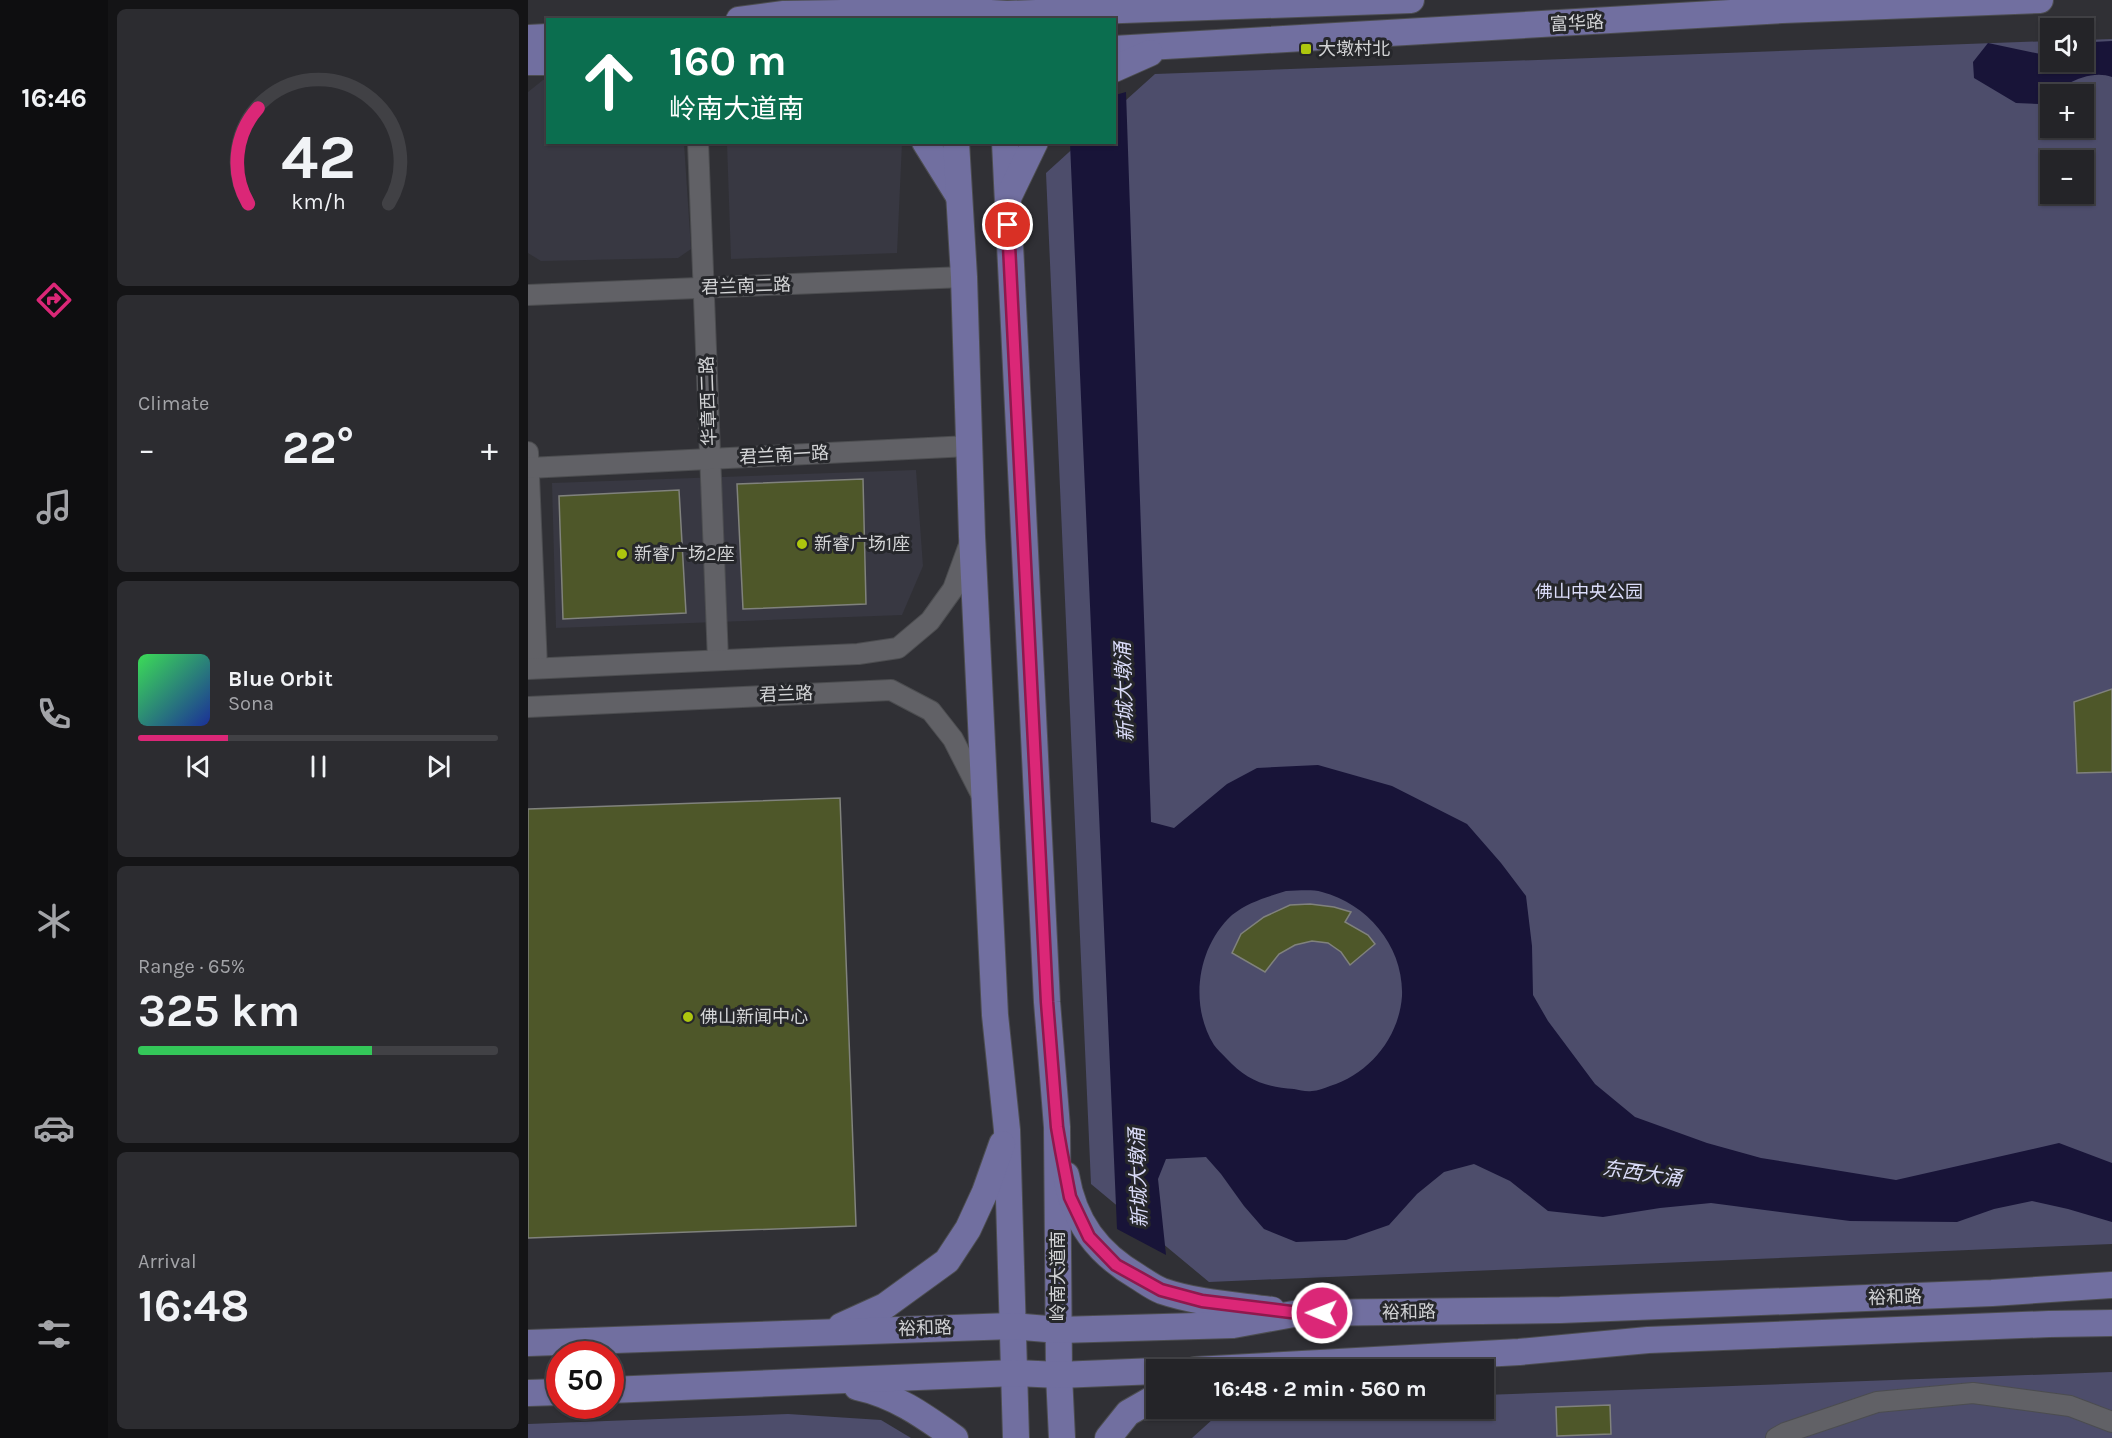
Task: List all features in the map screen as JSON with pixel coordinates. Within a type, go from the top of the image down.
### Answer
[{"type":"main road","points":[[754,18],[784,14],[843,0]]},
{"type":"main road","points":[[1125,0],[1166,9]]},
{"type":"main road","points":[[784,14],[1166,9],[1411,0]]},
{"type":"main road","name":"富华路","points":[[1116,49],[1782,10],[2040,0]]},
{"type":"main road","points":[[528,38],[546,37]]},
{"type":"main road","points":[[1116,68],[1164,47]]},
{"type":"main road","points":[[528,62],[546,62]]},
{"type":"main road","points":[[926,144],[960,197]]},
{"type":"main road","points":[[956,144],[964,277],[972,536],[994,1015],[1007,1130],[1016,1438]]},
{"type":"main road","name":"岭南大道南","points":[[1005,144],[1047,1002],[1057,1127],[1059,1375],[1062,1438]]},
{"type":"main road","points":[[1007,201],[1034,144]]},
{"type":"main road","points":[[1057,1127],[1070,1197],[1089,1237],[1116,1265],[1161,1290],[1202,1301],[1299,1313]]},
{"type":"main road","points":[[829,1331],[885,1306],[947,1261],[968,1229],[985,1192],[1007,1130]]},
{"type":"main road","name":"裕和路","points":[[528,1343],[1012,1326],[1059,1330],[1233,1324],[1299,1313],[1560,1310],[1992,1293],[2112,1285]]},
{"type":"main road","name":"裕和路","points":[[1392,1359],[1519,1352],[1648,1340],[2112,1323]]},
{"type":"main road","points":[[624,1389],[1014,1373],[1059,1375],[1146,1371]]},
{"type":"main road","points":[[830,1382],[875,1391],[913,1408],[955,1438]]},
{"type":"main road","points":[[528,1393],[546,1392]]},
{"type":"main road","points":[[1108,1438],[1128,1413],[1146,1402]]},
{"type":"street","name":"华章西二路","points":[[699,144],[718,660]]},
{"type":"street","name":"君兰南二路","points":[[528,295],[964,277]]},
{"type":"street","name":"君兰南一路","points":[[528,468],[969,446]]},
{"type":"street","points":[[528,452],[532,668]]},
{"type":"street","name":"君兰路","points":[[532,668],[858,654],[898,648],[930,621],[953,589],[972,536]]},
{"type":"street","name":"君兰路","points":[[528,707],[891,690],[931,711],[953,739],[986,804]]},
{"type":"street","points":[[1776,1438],[1877,1402],[1973,1393],[2070,1406],[2112,1422]]},
{"type":"shaded area","points":[[546,80],[546,144],[684,144],[691,249],[678,258],[541,261],[528,253],[528,92]]},
{"type":"shaded area","points":[[727,144],[902,144],[897,253],[731,259]]},
{"type":"shaded area","points":[[916,470],[923,566],[902,615],[556,628],[552,483]]},
{"type":"green space","name":"佛山中央公园","points":[[2112,39],[2112,1244],[1209,1282],[1091,1184],[1046,173],[1078,144],[1116,144],[1116,109],[1155,74],[2040,41],[2040,72],[2094,72],[2094,40]]},
{"type":"green space","points":[[2112,1372],[2112,1438],[1192,1438],[1213,1419],[1494,1419],[1494,1395]]},
{"type":"green space","points":[[788,1414],[881,1420],[911,1438],[528,1438],[528,1424]]},
{"type":"water","points":[[2112,41],[2112,77],[2093,75],[2068,84],[2040,84],[2040,104],[2016,103],[1974,78],[1973,62],[1988,43],[2040,54],[2040,72],[2094,72],[2094,42]]},
{"type":"water","points":[[1126,92],[1151,822],[1174,828],[1227,784],[1257,768],[1318,765],[1392,786],[1467,824],[1526,896],[1532,946],[1533,995],[1548,1021],[1595,1084],[1635,1117],[1707,1143],[1761,1158],[1896,1180],[2059,1143],[2112,1163],[2112,1222],[2032,1201],[1994,1209],[1957,1222],[1850,1221],[1711,1203],[1603,1217],[1548,1211],[1510,1181],[1474,1164],[1444,1172],[1417,1194],[1389,1225],[1346,1240],[1296,1242],[1264,1229],[1206,1157],[1166,1159],[1158,1179],[1166,1255],[1117,1229],[1070,144],[1116,144],[1116,95]],"holes":[[[1309,890],[1339,898],[1354,906],[1380,930],[1397,961],[1402,996],[1395,1026],[1380,1052],[1357,1073],[1314,1091],[1265,1084],[1233,1066],[1214,1045],[1206,1029],[1199,995],[1200,977],[1211,943],[1220,928],[1232,915],[1265,898],[1286,891]]]},
{"type":"building","name":"新睿广场1座","points":[[863,479],[866,604],[743,609],[737,484]]},
{"type":"building","name":"新睿广场2座","points":[[679,490],[686,613],[563,619],[559,496]]},
{"type":"building","points":[[2112,689],[2112,772],[2077,773],[2074,702]]},
{"type":"building","name":"佛山新闻中心","points":[[840,798],[856,1226],[528,1238],[528,809]]},
{"type":"building","points":[[1310,904],[1351,912],[1345,922],[1368,935],[1375,944],[1350,965],[1341,952],[1328,943],[1312,941],[1295,945],[1279,954],[1265,972],[1232,953],[1241,934],[1264,917],[1290,905]]},
{"type":"building","points":[[1610,1405],[1611,1434],[1557,1436],[1556,1407]]},
{"type":"place","name":"大墩村北","points":[[1306,49]]},
{"type":"place","name":"新睿广场1座","points":[[802,544]]},
{"type":"place","name":"新睿广场2座","points":[[622,554]]},
{"type":"place","name":"佛山新闻中心","points":[[688,1017]]},
{"type":"route","points":[[1008,225],[1047,1002],[1057,1127],[1070,1197],[1089,1237],[1116,1265],[1161,1290],[1202,1301],[1299,1313],[1322,1313]]},
{"type":"water label","name":"新城大墩涌","points":[[1124,692]]},
{"type":"water label","name":"东西大涌","points":[[1642,1173]]},
{"type":"water label","name":"新城大墩涌","points":[[1138,1178]]}]
